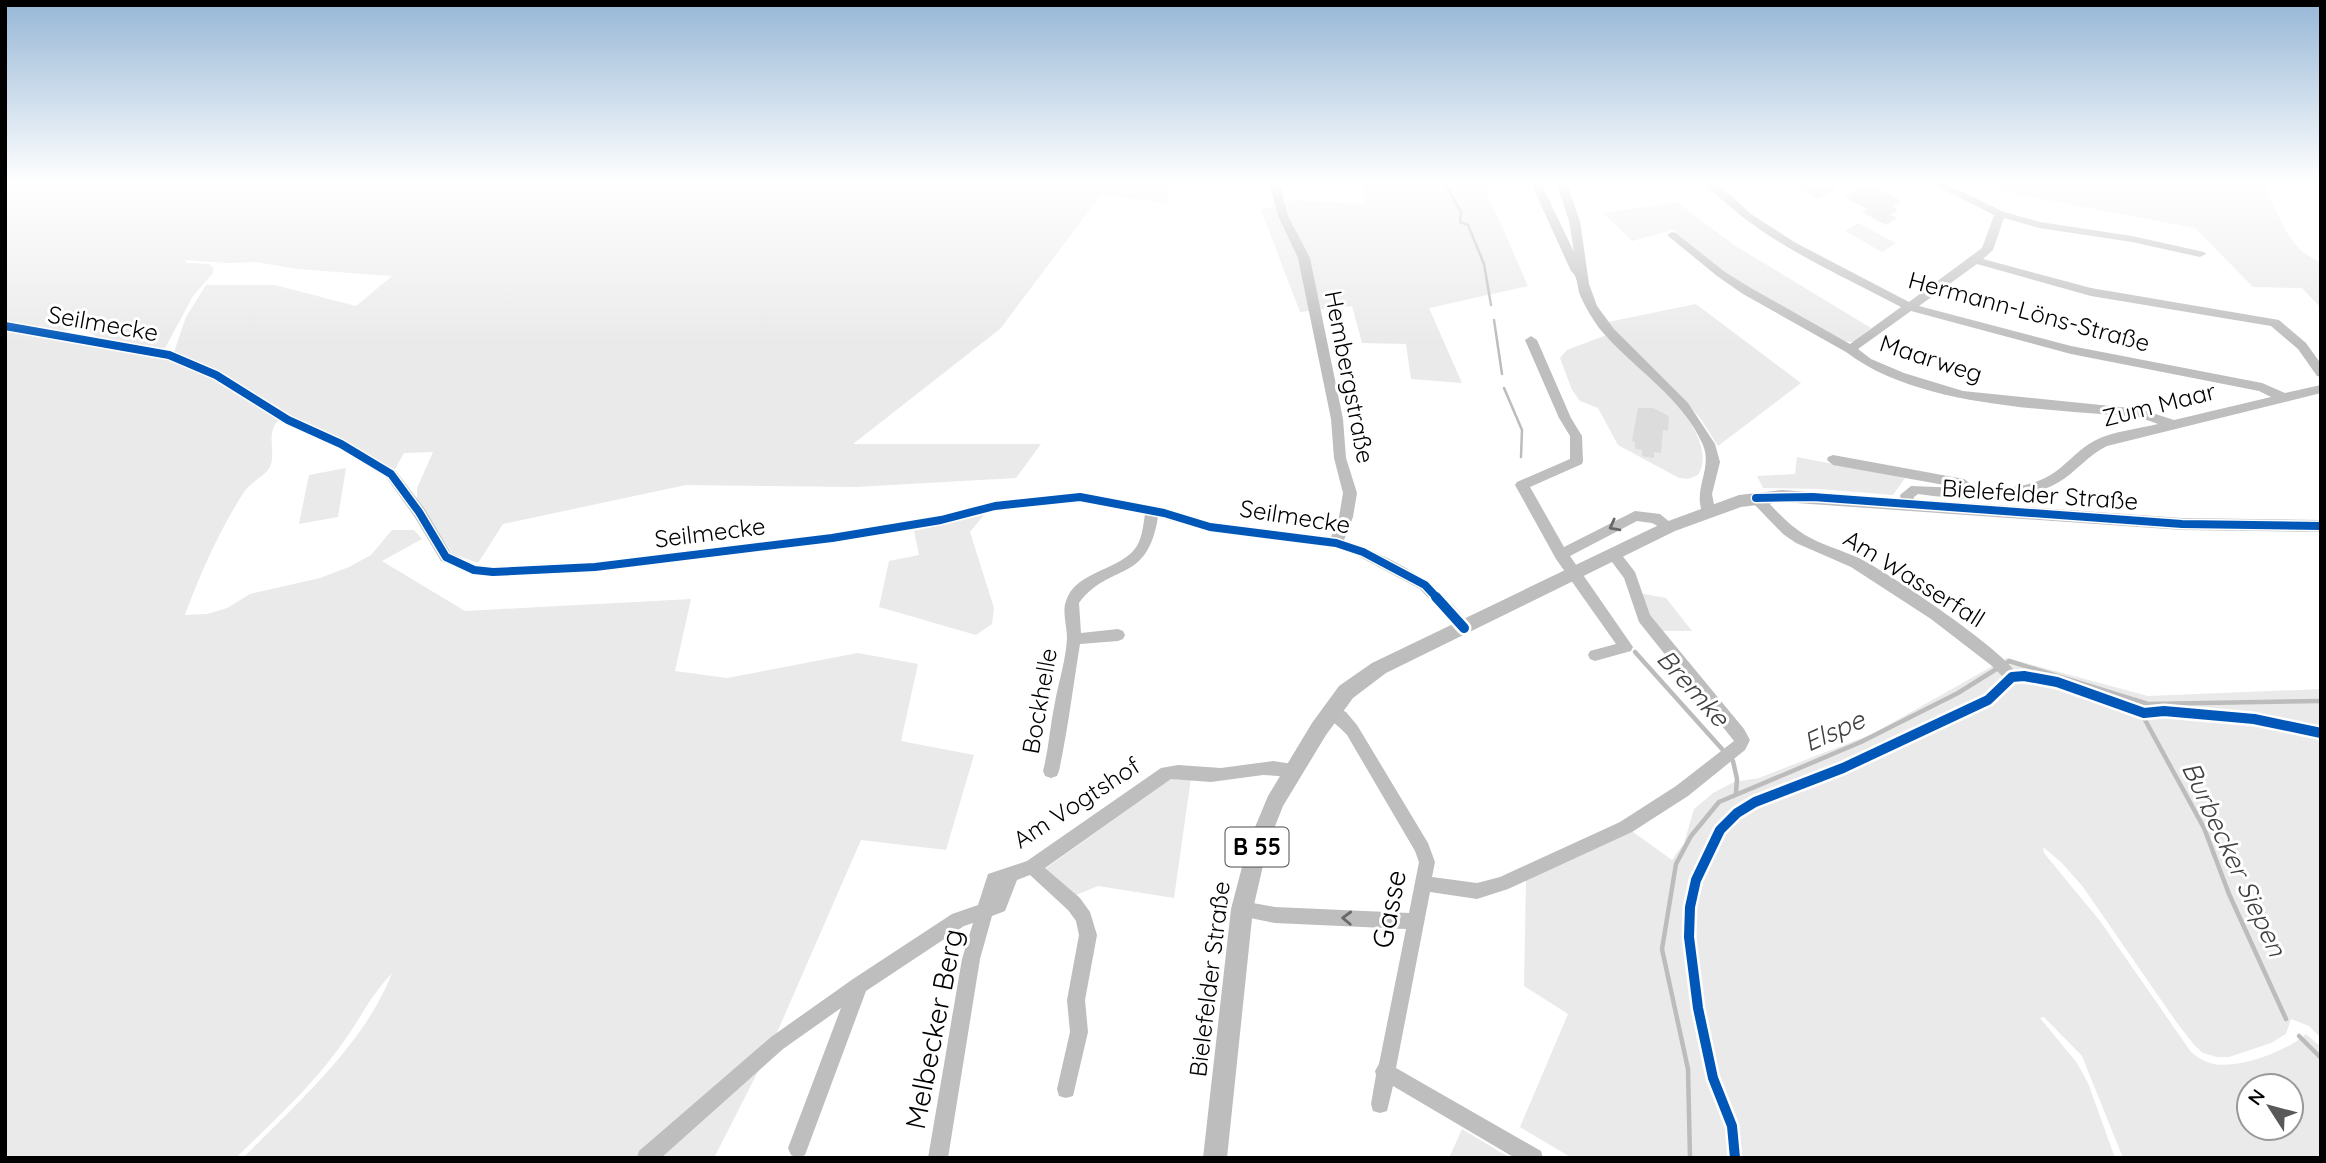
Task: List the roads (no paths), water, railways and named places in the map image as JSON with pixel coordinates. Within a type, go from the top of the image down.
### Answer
[{"type":"main road","name":"Bielefelder Straße","points":[[1214,1158],[1242,909],[1258,844],[1293,770],[1331,711],[1357,682],[1379,667],[1669,527],[1708,510],[1756,498],[1813,497],[2182,524],[2321,526]]},
{"type":"street","name":"Hembergstraße","points":[[1293,235],[1304,258],[1337,419],[1340,458],[1350,493],[1346,517],[1336,543]]},
{"type":"street","points":[[1559,235],[1579,275]]},
{"type":"street","points":[[1577,235],[1579,275],[1584,293],[1602,323],[1678,399],[1710,445],[1716,462],[1705,492],[1708,510]]},
{"type":"street","name":"Maarweg","points":[[1674,235],[1721,274],[1850,349],[1867,362],[1900,376],[1962,395],[2140,413],[2171,424]]},
{"type":"street","name":"Hermann-Löns-Straße","points":[[1777,235],[1910,307],[2071,350],[2262,387],[2284,398]]},
{"type":"street","points":[[1850,349],[1975,260],[1987,250],[1992,235]]},
{"type":"street","points":[[2099,235],[2200,254]]},
{"type":"street","points":[[1975,260],[2091,292],[2275,323],[2302,346],[2321,373]]},
{"type":"street","name":"Seilmecke","points":[[5,326],[159,352],[216,375],[288,420],[341,444],[391,474],[419,512],[446,557],[474,570],[493,572],[595,567],[832,538],[940,520],[995,506],[1080,497],[1152,511],[1210,527],[1336,543],[1363,552],[1425,584],[1464,628]]},
{"type":"street","points":[[1531,340],[1564,418],[1576,436],[1577,461],[1522,485],[1561,555],[1626,647],[1595,655]]},
{"type":"street","name":"Zum Maar","points":[[1908,505],[1908,495],[1916,489],[1981,494],[2050,482],[2091,447],[2171,424],[2321,388]]},
{"type":"street","points":[[1833,460],[1999,492]]},
{"type":"street","name":"Am Wasserfall","points":[[1756,498],[1788,530],[1801,539],[1856,563],[1936,615],[2005,670]]},
{"type":"street","name":"Bockhelle","points":[[1051,771],[1074,639],[1072,602],[1084,586],[1098,576],[1127,564],[1134,558],[1144,545],[1152,511]]},
{"type":"street","points":[[1561,555],[1635,516],[1655,518],[1669,527]]},
{"type":"street","points":[[1423,883],[1477,891],[1525,873],[1626,827],[1717,766],[1736,750],[1742,740],[1648,625],[1630,576],[1614,554]]},
{"type":"street","name":"Bockhelle","points":[[1074,639],[1118,635]]},
{"type":"street","name":"Gasse","points":[[1331,711],[1341,717],[1352,730],[1422,848],[1427,862],[1384,1071],[1380,1104]]},
{"type":"street","name":"Am Vogtshof","points":[[646,1158],[777,1043],[958,920],[999,905],[1011,873],[1032,867],[1167,773],[1174,771],[1213,775],[1276,767],[1293,770]]},
{"type":"street","points":[[1032,867],[1074,904],[1084,918],[1087,935],[1076,1000],[1079,1032],[1066,1089]]},
{"type":"street","points":[[1242,909],[1308,917],[1415,921]]},
{"type":"street","name":"Melbecker Berg","points":[[938,1158],[963,1000],[985,910]]},
{"type":"street","points":[[798,1148],[859,985]]},
{"type":"street","points":[[1384,1071],[1534,1158]]},
{"type":"waterway","name":"Bremke","points":[[1472,235],[1484,264],[1491,305]]},
{"type":"waterway","name":"Bremke","points":[[1494,320],[1502,374]]},
{"type":"waterway","name":"Bremke","points":[[1504,388],[1522,430],[1521,457]]},
{"type":"waterway","name":"Bremke","points":[[1635,652],[1722,749]]},
{"type":"waterway","name":"Elspe","points":[[2005,664],[2009,661],[2148,704],[2321,701]]},
{"type":"waterway","name":"Elspe","points":[[1690,1158],[1688,1069],[1662,949],[1676,864],[1691,836],[1719,802],[1861,742],[1958,693],[1998,668]]},
{"type":"waterway","name":"Burbecker Siepen","points":[[2144,718],[2204,828],[2229,894],[2286,1019]]},
{"type":"waterway","name":"Bremke","points":[[1733,761],[1737,779],[1736,793]]},
{"type":"waterway","name":"Burbecker Siepen","points":[[2299,1036],[2321,1058]]}]
